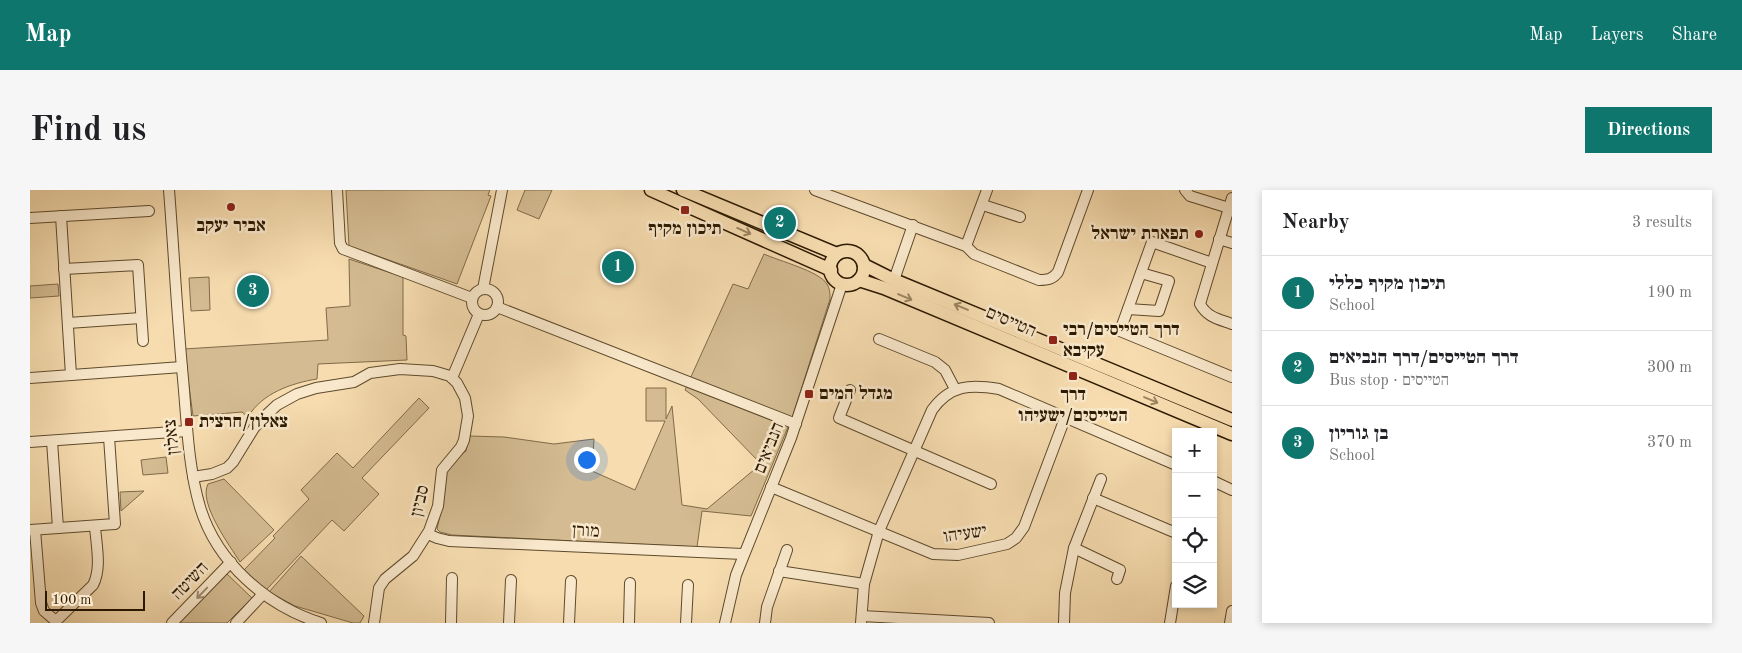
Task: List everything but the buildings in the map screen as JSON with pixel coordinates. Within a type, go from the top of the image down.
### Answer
[{"type":"main road","points":[[651,190],[831,270]]},
{"type":"main road","points":[[683,190],[837,254]]},
{"type":"main road","points":[[847,251],[855,253],[861,258],[864,265],[863,273],[859,280],[850,284],[842,284],[834,278],[831,270],[832,260],[837,254],[847,251]]},
{"type":"main road","name":"הטייסים","points":[[864,265],[894,280],[1232,420]]},
{"type":"main road","name":"הטייסים","points":[[859,280],[884,288],[1232,434]]},
{"type":"street","name":"צאלון","points":[[169,190],[188,431],[198,499],[206,522],[231,562],[263,594],[297,614],[321,623]]},
{"type":"street","points":[[337,190],[340,243],[343,249],[472,298]]},
{"type":"street","points":[[483,289],[502,190]]},
{"type":"street","points":[[815,190],[966,246],[974,254],[1039,280],[1054,278],[1058,272],[1088,190]]},
{"type":"street","points":[[966,246],[983,205],[987,190]]},
{"type":"street","points":[[1186,190],[1190,196],[1230,203],[1200,304],[1203,311],[1210,316],[1232,324]]},
{"type":"street","points":[[983,205],[1020,217]]},
{"type":"street","points":[[30,218],[149,211]]},
{"type":"street","points":[[61,216],[71,376]]},
{"type":"street","points":[[894,280],[913,225]]},
{"type":"street","points":[[1220,239],[1232,243]]},
{"type":"street","points":[[1212,264],[1152,242],[1120,331],[1232,377]]},
{"type":"street","points":[[64,269],[138,265],[143,341]]},
{"type":"street","points":[[1128,309],[1159,311],[1169,281],[1141,273]]},
{"type":"street","name":"הנביאים","points":[[725,623],[732,586],[743,554],[796,424],[842,284]]},
{"type":"street","points":[[483,289],[492,291],[498,302],[492,314],[479,314],[473,308],[472,298],[475,292],[483,289]]},
{"type":"street","points":[[497,307],[796,424]]},
{"type":"street","points":[[194,477],[212,474],[226,468],[233,462],[254,428],[269,412],[288,398],[316,388],[354,382],[370,373],[400,369],[439,372],[452,378],[479,314]]},
{"type":"street","points":[[68,322],[141,318]]},
{"type":"street","points":[[879,338],[935,362],[945,370],[954,390]]},
{"type":"street","points":[[30,378],[182,367]]},
{"type":"street","name":"סביון","points":[[374,623],[379,588],[385,579],[413,556],[428,534],[438,506],[442,470],[461,448],[468,416],[465,398],[452,378]]},
{"type":"street","points":[[989,623],[861,619],[864,584],[879,531],[932,410],[940,400],[954,390],[970,387],[999,389],[1172,463]]},
{"type":"street","points":[[850,390],[839,418],[992,484]]},
{"type":"street","name":"ישעיהו","points":[[771,487],[933,554],[958,555],[1007,544],[1016,538],[1024,527],[1066,418]]},
{"type":"street","points":[[30,442],[188,431]]},
{"type":"street","points":[[95,526],[98,569],[96,579],[93,585],[56,621],[44,611],[41,603],[33,530],[115,524],[109,437]]},
{"type":"street","points":[[52,441],[58,528]]},
{"type":"street","points":[[1064,623],[1065,593],[1074,548],[1101,479]]},
{"type":"street","points":[[1217,486],[1232,490]]},
{"type":"street","points":[[1093,498],[1172,531]]},
{"type":"street","name":"מורן","points":[[428,534],[449,541],[743,554]]},
{"type":"street","points":[[1074,548],[1120,570],[1117,579]]},
{"type":"street","points":[[766,623],[767,608],[787,550]]},
{"type":"street","name":"השיטה","points":[[172,623],[231,562]]},
{"type":"street","points":[[779,571],[864,584]]},
{"type":"street","points":[[451,623],[452,578]]},
{"type":"street","points":[[510,580],[510,623]]},
{"type":"street","points":[[569,623],[571,581]]},
{"type":"street","points":[[629,623],[630,583]]},
{"type":"street","points":[[686,623],[688,586]]},
{"type":"street","points":[[236,623],[263,594]]},
{"type":"street","points":[[1170,623],[1172,608]]},
{"type":"street","points":[[1230,623],[1232,611]]},
{"type":"shaded area","points":[[346,190],[490,190],[488,195],[491,196],[457,284],[349,246]]},
{"type":"shaded area","points":[[525,190],[552,190],[539,219],[517,210]]},
{"type":"shaded area","points":[[764,254],[808,271],[823,279],[829,288],[830,299],[793,415],[751,516],[702,511],[697,547],[452,535],[440,532],[437,529],[444,498],[447,466],[466,451],[469,436],[504,437],[554,444],[594,439],[592,471],[635,490],[665,421],[646,421],[646,388],[666,388],[666,419],[672,406],[682,505],[707,509],[761,464],[698,399],[685,390],[733,284],[748,289]]},
{"type":"shaded area","points":[[349,259],[403,277],[403,335],[406,336],[407,360],[318,364],[317,379],[278,390],[261,402],[248,417],[242,412],[193,416],[184,349],[328,340],[326,308],[350,306]]},
{"type":"shaded area","points":[[209,277],[210,310],[191,311],[189,278]]},
{"type":"shaded area","points":[[58,284],[59,296],[30,298],[30,286]]},
{"type":"shaded area","points":[[419,398],[429,408],[362,478],[379,494],[344,531],[332,520],[266,590],[244,570],[275,538],[273,536],[309,499],[301,490],[337,453],[353,468]]},
{"type":"shaded area","points":[[166,457],[168,473],[143,475],[141,460]]},
{"type":"shaded area","points":[[224,479],[274,530],[240,562],[223,535],[207,502],[206,492],[208,484]]},
{"type":"shaded area","points":[[144,491],[121,511],[120,492]]},
{"type":"shaded area","points":[[301,556],[364,616],[360,623],[353,623],[295,606],[269,592]]},
{"type":"shaded area","points":[[226,573],[252,598],[227,623],[178,623]]},
{"type":"place","name":"אביר יעקב","points":[[231,207]]},
{"type":"place","name":"תיכון מקיף","points":[[685,210]]},
{"type":"place","name":"דרך הטייסים/דרך הנביאים","points":[[780,223]]},
{"type":"place","name":"תפארת ישראל","points":[[1199,234]]},
{"type":"place","name":"תיכון מקיף כללי","points":[[618,267]]},
{"type":"place","name":"בן גוריון","points":[[253,291]]},
{"type":"place","name":"דרך הטייסים/רבי עקיבא","points":[[1053,340]]},
{"type":"place","name":"דרך הטייסים/ישעיהו","points":[[1073,376]]},
{"type":"place","name":"מגדל המים","points":[[809,394]]},
{"type":"place","name":"צאלון/חרצית","points":[[189,422]]}]
